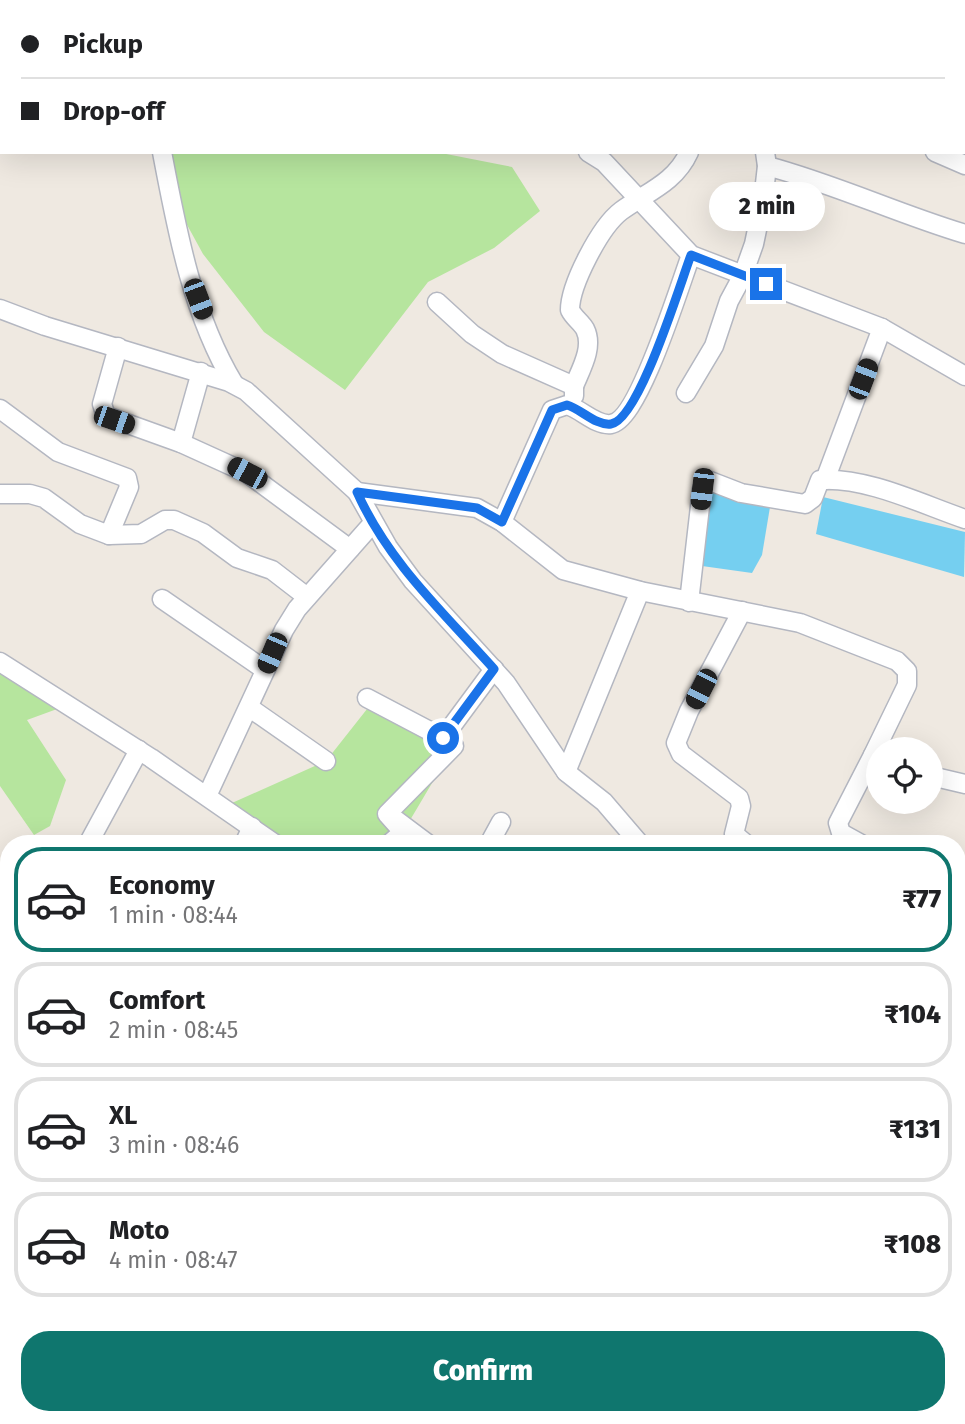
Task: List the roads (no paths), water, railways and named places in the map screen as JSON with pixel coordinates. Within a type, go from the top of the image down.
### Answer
[{"type":"street","points":[[162,154],[184,258],[222,362],[234,384]]},
{"type":"street","points":[[591,154],[604,162],[691,255],[882,328],[965,376]]},
{"type":"street","points":[[571,406],[574,386],[583,367],[588,342],[584,329],[570,310],[573,289],[609,223],[663,186],[687,154]]},
{"type":"street","points":[[940,154],[965,164]]},
{"type":"street","points":[[686,393],[714,346],[729,301],[743,275],[761,212],[766,159],[891,211],[965,234]]},
{"type":"street","points":[[502,522],[552,410],[560,405],[571,406],[601,423],[618,422],[628,413],[640,390],[691,255]]},
{"type":"street","points":[[437,302],[465,329],[502,354],[574,386]]},
{"type":"street","points":[[0,309],[201,372],[246,391],[357,492],[373,523],[424,594],[494,669],[566,772],[604,802],[632,835]]},
{"type":"street","points":[[825,480],[882,328]]},
{"type":"street","points":[[118,347],[102,404],[103,411],[114,420],[180,443],[247,473],[350,549]]},
{"type":"street","points":[[180,443],[201,372]]},
{"type":"street","points":[[0,409],[58,452],[127,478],[129,487],[109,535]]},
{"type":"street","points":[[689,602],[705,483],[710,481],[741,493],[805,504],[813,498],[817,483],[825,480],[887,492],[965,519]]},
{"type":"street","points":[[357,492],[477,508],[502,522],[563,570],[640,591],[800,624],[897,661],[907,671],[907,685],[884,737]]},
{"type":"street","points":[[0,494],[30,494],[44,498],[80,524],[95,532],[109,535],[141,534],[165,520],[174,520],[192,527],[237,558],[272,570],[307,597]]},
{"type":"street","points":[[207,796],[284,630],[307,597],[373,523]]},
{"type":"street","points":[[566,772],[640,591]]},
{"type":"street","points":[[162,599],[265,670]]},
{"type":"street","points":[[735,835],[741,806],[739,798],[681,754],[676,743],[689,711],[742,611]]},
{"type":"street","points":[[0,662],[207,796],[248,835]]},
{"type":"street","points":[[443,738],[494,669]]},
{"type":"street","points":[[367,698],[454,746],[387,814]]},
{"type":"street","points":[[250,708],[326,761]]},
{"type":"street","points":[[93,835],[139,750]]},
{"type":"street","points":[[845,835],[841,833],[838,823],[866,774]]},
{"type":"street","points":[[943,779],[965,784]]},
{"type":"street","points":[[387,814],[403,832],[400,835]]},
{"type":"street","points":[[387,814],[416,835]]},
{"type":"street","points":[[494,835],[500,822]]},
{"type":"water","points":[[707,491],[771,501],[762,555],[752,573],[702,566]]},
{"type":"water","points":[[823,497],[965,532],[964,577],[816,534]]}]
